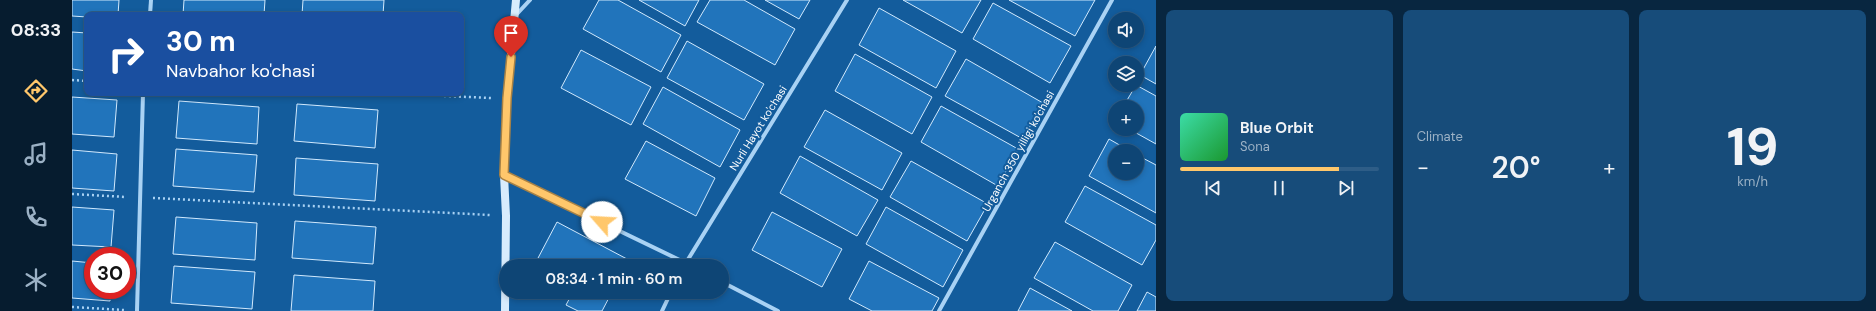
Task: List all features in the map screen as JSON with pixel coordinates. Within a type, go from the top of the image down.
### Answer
[{"type":"main road","points":[[505,311],[506,216],[504,175],[507,98],[516,0]]},
{"type":"street","points":[[150,12],[151,0]]},
{"type":"street","points":[[515,16],[530,0]]},
{"type":"street","name":"Nurli Hayot ko'chasi","points":[[688,259],[847,0]]},
{"type":"street","name":"Urganch 350 yilligi ko'chasi","points":[[939,311],[1112,0]]},
{"type":"street","points":[[136,311],[143,96]]},
{"type":"street","points":[[504,175],[675,259]]},
{"type":"street","points":[[729,286],[778,311]]},
{"type":"street","points":[[662,311],[668,299]]},
{"type":"path","points":[[72,80],[84,81]]},
{"type":"path","points":[[456,96],[507,98]]},
{"type":"path","points":[[72,194],[506,216]]},
{"type":"path","points":[[72,307],[136,311]]},
{"type":"building","points":[[72,0],[119,0],[118,12],[84,12],[84,17],[72,16]]},
{"type":"building","points":[[184,0],[265,0],[264,12],[183,12]]},
{"type":"building","points":[[303,0],[384,0],[383,12],[302,12]]},
{"type":"building","points":[[599,0],[618,0],[681,35],[661,72],[583,29]]},
{"type":"building","points":[[639,0],[699,0],[685,26]]},
{"type":"building","points":[[710,0],[744,0],[795,29],[775,65],[697,22]]},
{"type":"building","points":[[765,0],[810,0],[799,19]]},
{"type":"building","points":[[903,0],[981,0],[962,33]]},
{"type":"building","points":[[1009,0],[1095,0],[1075,36]]},
{"type":"building","points":[[993,3],[1071,46],[1050,83],[973,39]]},
{"type":"building","points":[[879,8],[956,51],[936,88],[859,45]]},
{"type":"building","points":[[72,32],[84,33],[84,71],[72,69]]},
{"type":"building","points":[[687,41],[764,84],[744,120],[667,78]]},
{"type":"building","points":[[1156,46],[1156,84],[1144,77],[1144,68]]},
{"type":"building","points":[[581,50],[651,87],[631,125],[561,88]]},
{"type":"building","points":[[855,54],[932,97],[912,134],[835,91]]},
{"type":"building","points":[[966,59],[1043,103],[1023,139],[945,96]]},
{"type":"building","points":[[663,87],[740,130],[720,167],[643,124]]},
{"type":"building","points":[[1144,89],[1156,96],[1156,144],[1142,136],[1144,136],[1144,100],[1127,100],[1132,92],[1144,92]]},
{"type":"building","points":[[72,97],[117,100],[114,137],[72,134]]},
{"type":"building","points":[[179,101],[259,107],[257,144],[176,138]]},
{"type":"building","points":[[297,104],[378,110],[375,148],[294,141]]},
{"type":"building","points":[[941,106],[1018,149],[998,186],[921,142]]},
{"type":"building","points":[[825,110],[902,153],[882,190],[804,147]]},
{"type":"building","points":[[1109,139],[1118,144],[1108,144],[1108,180],[1144,180],[1144,159],[1156,165],[1156,213],[1089,176]]},
{"type":"building","points":[[646,141],[715,178],[696,216],[625,179]]},
{"type":"building","points":[[176,149],[257,155],[254,192],[173,186]]},
{"type":"building","points":[[72,150],[117,154],[114,191],[72,188]]},
{"type":"building","points":[[800,156],[878,200],[857,236],[780,193]]},
{"type":"building","points":[[296,158],[378,164],[375,201],[294,195]]},
{"type":"building","points":[[911,161],[988,204],[967,241],[890,197]]},
{"type":"building","points":[[1085,186],[1156,225],[1156,240],[1142,265],[1065,222]]},
{"type":"building","points":[[72,207],[114,210],[111,247],[72,245]]},
{"type":"building","points":[[886,207],[963,250],[943,287],[866,244]]},
{"type":"building","points":[[772,212],[842,249],[822,287],[752,250]]},
{"type":"building","points":[[176,217],[257,223],[255,260],[173,254]]},
{"type":"building","points":[[295,221],[376,227],[373,264],[292,258]]},
{"type":"building","points":[[557,222],[627,259],[538,259]]},
{"type":"building","points":[[1055,242],[1132,285],[1118,311],[1093,311],[1034,278]]},
{"type":"building","points":[[72,261],[84,262],[84,299],[72,298]]},
{"type":"building","points":[[869,261],[939,298],[932,311],[872,311],[849,299]]},
{"type":"building","points":[[174,266],[255,272],[252,309],[171,303]]},
{"type":"building","points":[[294,275],[375,281],[373,311],[291,311]]},
{"type":"building","points":[[1030,288],[1072,311],[1018,311]]},
{"type":"building","points":[[1147,292],[1156,297],[1156,311],[1137,311]]},
{"type":"building","points":[[85,299],[110,299],[110,301]]},
{"type":"building","points":[[569,299],[608,299],[602,311],[578,311],[566,305]]},
{"type":"route","points":[[511,57],[507,98],[504,175],[602,222]]}]
